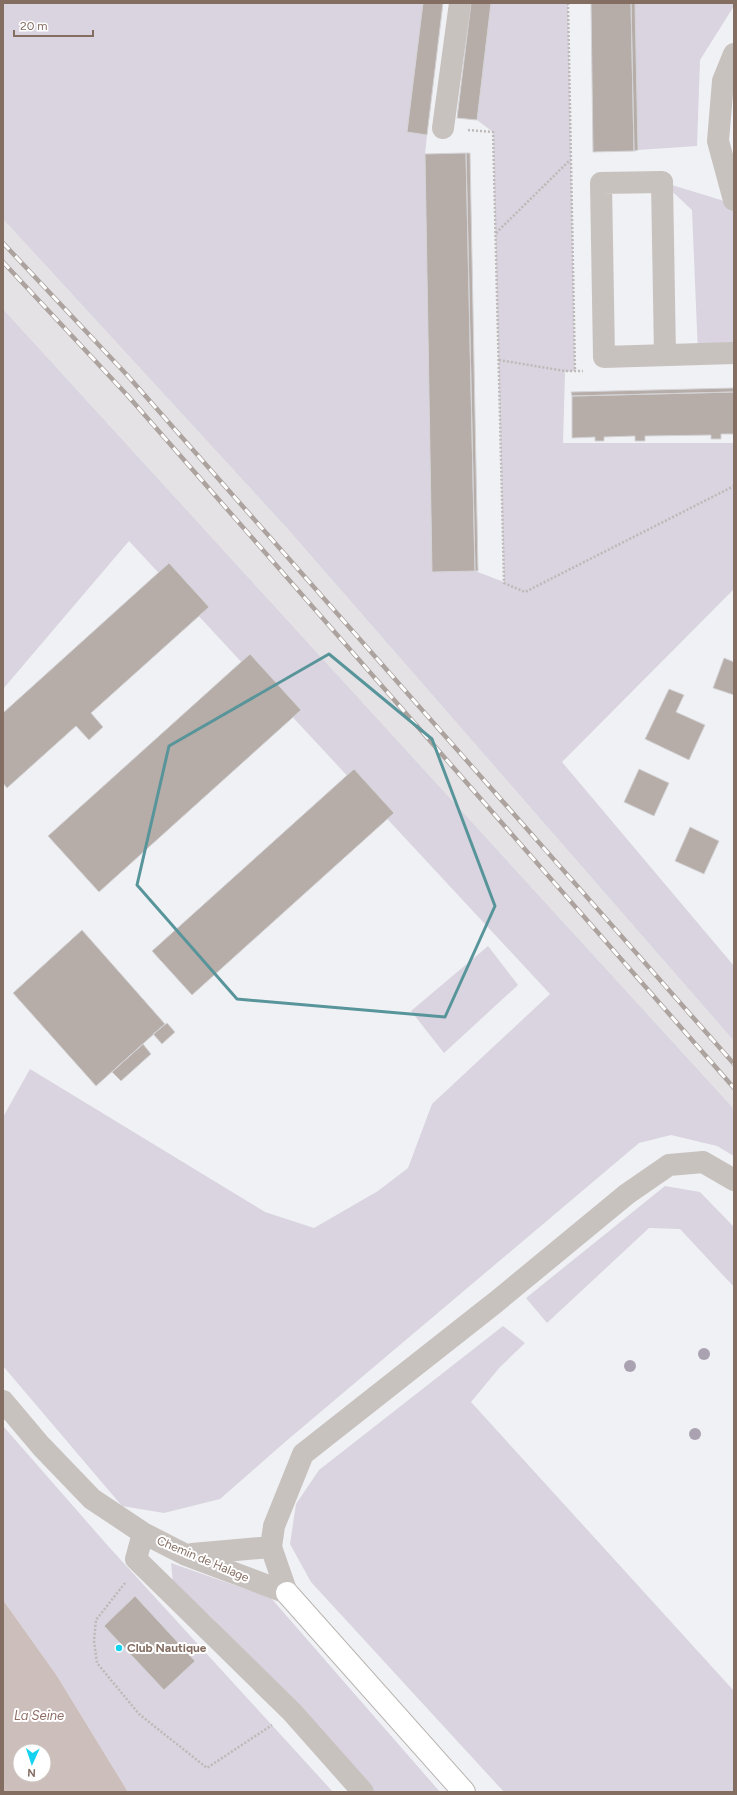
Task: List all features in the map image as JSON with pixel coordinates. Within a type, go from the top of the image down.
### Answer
[{"type":"main road","points":[[287,1593],[464,1792]]},
{"type":"street","points":[[443,128],[460,3]]},
{"type":"street","points":[[734,54],[723,81],[718,141],[734,200]]},
{"type":"street","points":[[665,355],[662,182],[601,183],[604,357],[734,353]]},
{"type":"street","points":[[287,1593],[271,1547],[274,1526],[303,1454],[496,1302],[627,1194],[669,1165],[703,1162],[734,1180]]},
{"type":"street","name":"Chemin de Halage","points":[[3,1401],[41,1446],[92,1499],[143,1533],[186,1555],[287,1593]]},
{"type":"street","points":[[143,1533],[136,1559],[292,1712],[363,1792]]},
{"type":"street","points":[[186,1555],[271,1547]]},
{"type":"path","points":[[568,3],[575,371]]},
{"type":"path","points":[[443,128],[493,132],[504,583],[525,592],[734,486]]},
{"type":"path","points":[[496,234],[570,160]]},
{"type":"path","points":[[136,1559],[132,1575],[96,1620],[94,1641],[97,1663],[139,1714],[207,1768],[292,1712]]},
{"type":"highlighted area","points":[[329,654],[432,739],[495,906],[445,1017],[237,999],[137,885],[169,746]]},
{"type":"shaded area","points":[[3,3],[423,3],[407,132],[427,135],[425,154],[432,571],[475,571],[504,582],[493,132],[477,120],[491,3],[568,3],[575,371],[565,372],[563,443],[734,443],[734,589],[562,762],[734,966],[734,1041],[286,527],[3,219]]},
{"type":"shaded area","points":[[635,3],[734,3],[734,6],[700,60],[697,146],[638,150]]},
{"type":"shaded area","points":[[662,182],[734,204],[734,353],[698,354],[692,210]]},
{"type":"shaded area","points":[[3,219],[286,527],[734,1041],[734,1109],[3,309]]},
{"type":"shaded area","points":[[3,309],[734,1109],[734,1156],[717,1146],[671,1135],[639,1143],[285,1442],[220,1499],[164,1513],[122,1506],[3,1366],[3,1117],[30,1069],[265,1212],[314,1228],[378,1191],[408,1168],[432,1104],[550,994],[129,541],[3,689]]},
{"type":"shaded area","points":[[488,946],[518,985],[444,1053],[411,1011]]},
{"type":"shaded area","points":[[665,1186],[700,1192],[734,1227],[734,1287],[680,1229],[649,1228],[547,1323],[526,1298]]},
{"type":"shaded area","points":[[503,1326],[525,1343],[500,1367],[471,1402],[734,1691],[734,1792],[504,1792],[311,1582],[290,1544],[296,1504],[319,1470]]},
{"type":"shaded area","name":"Club Nautique","points":[[3,1426],[109,1547],[333,1792],[128,1792],[57,1676],[3,1600]]},
{"type":"shaded area","points":[[171,1563],[271,1598],[440,1792],[374,1792],[211,1617],[173,1583]]},
{"type":"water","name":"La Seine","points":[[3,1600],[57,1676],[128,1792],[3,1792]]},
{"type":"building","points":[[423,3],[443,3],[427,135],[407,132]]},
{"type":"building","points":[[471,3],[491,3],[477,120],[457,118]]},
{"type":"building","points":[[591,3],[631,3],[634,151],[593,152]]},
{"type":"building","points":[[631,3],[635,3],[638,150],[634,151]]},
{"type":"building","points":[[466,153],[470,153],[478,571],[475,571]]},
{"type":"building","points":[[466,153],[475,571],[432,572],[425,154]]},
{"type":"building","points":[[734,388],[734,392],[572,396],[571,392]]},
{"type":"building","points":[[734,392],[734,434],[721,434],[721,439],[711,439],[711,435],[645,436],[645,441],[635,441],[635,436],[604,437],[604,441],[595,441],[595,437],[572,438],[572,396]]},
{"type":"building","points":[[169,563],[209,607],[91,713],[103,727],[89,740],[76,726],[7,788],[3,783],[3,713]]},
{"type":"building","points":[[250,654],[301,710],[99,892],[48,836]]},
{"type":"building","points":[[724,658],[734,662],[734,695],[713,688]]},
{"type":"building","points":[[669,689],[684,695],[676,712],[705,725],[689,760],[645,739]]},
{"type":"building","points":[[354,769],[394,813],[192,995],[152,951]]},
{"type":"building","points":[[639,769],[669,783],[654,816],[624,802]]},
{"type":"building","points":[[690,827],[719,841],[704,874],[675,861]]},
{"type":"building","points":[[82,930],[165,1024],[96,1086],[13,993]]},
{"type":"building","points":[[167,1023],[175,1032],[162,1044],[153,1034]]},
{"type":"building","points":[[143,1044],[151,1054],[121,1081],[112,1072]]},
{"type":"building","points":[[135,1596],[195,1661],[164,1690],[104,1626]]},
{"type":"railway","points":[[3,243],[127,375],[734,1064]]},
{"type":"railway","points":[[3,262],[128,396],[734,1088]]},
{"type":"place","name":"Club Nautique","points":[[119,1648]]}]
